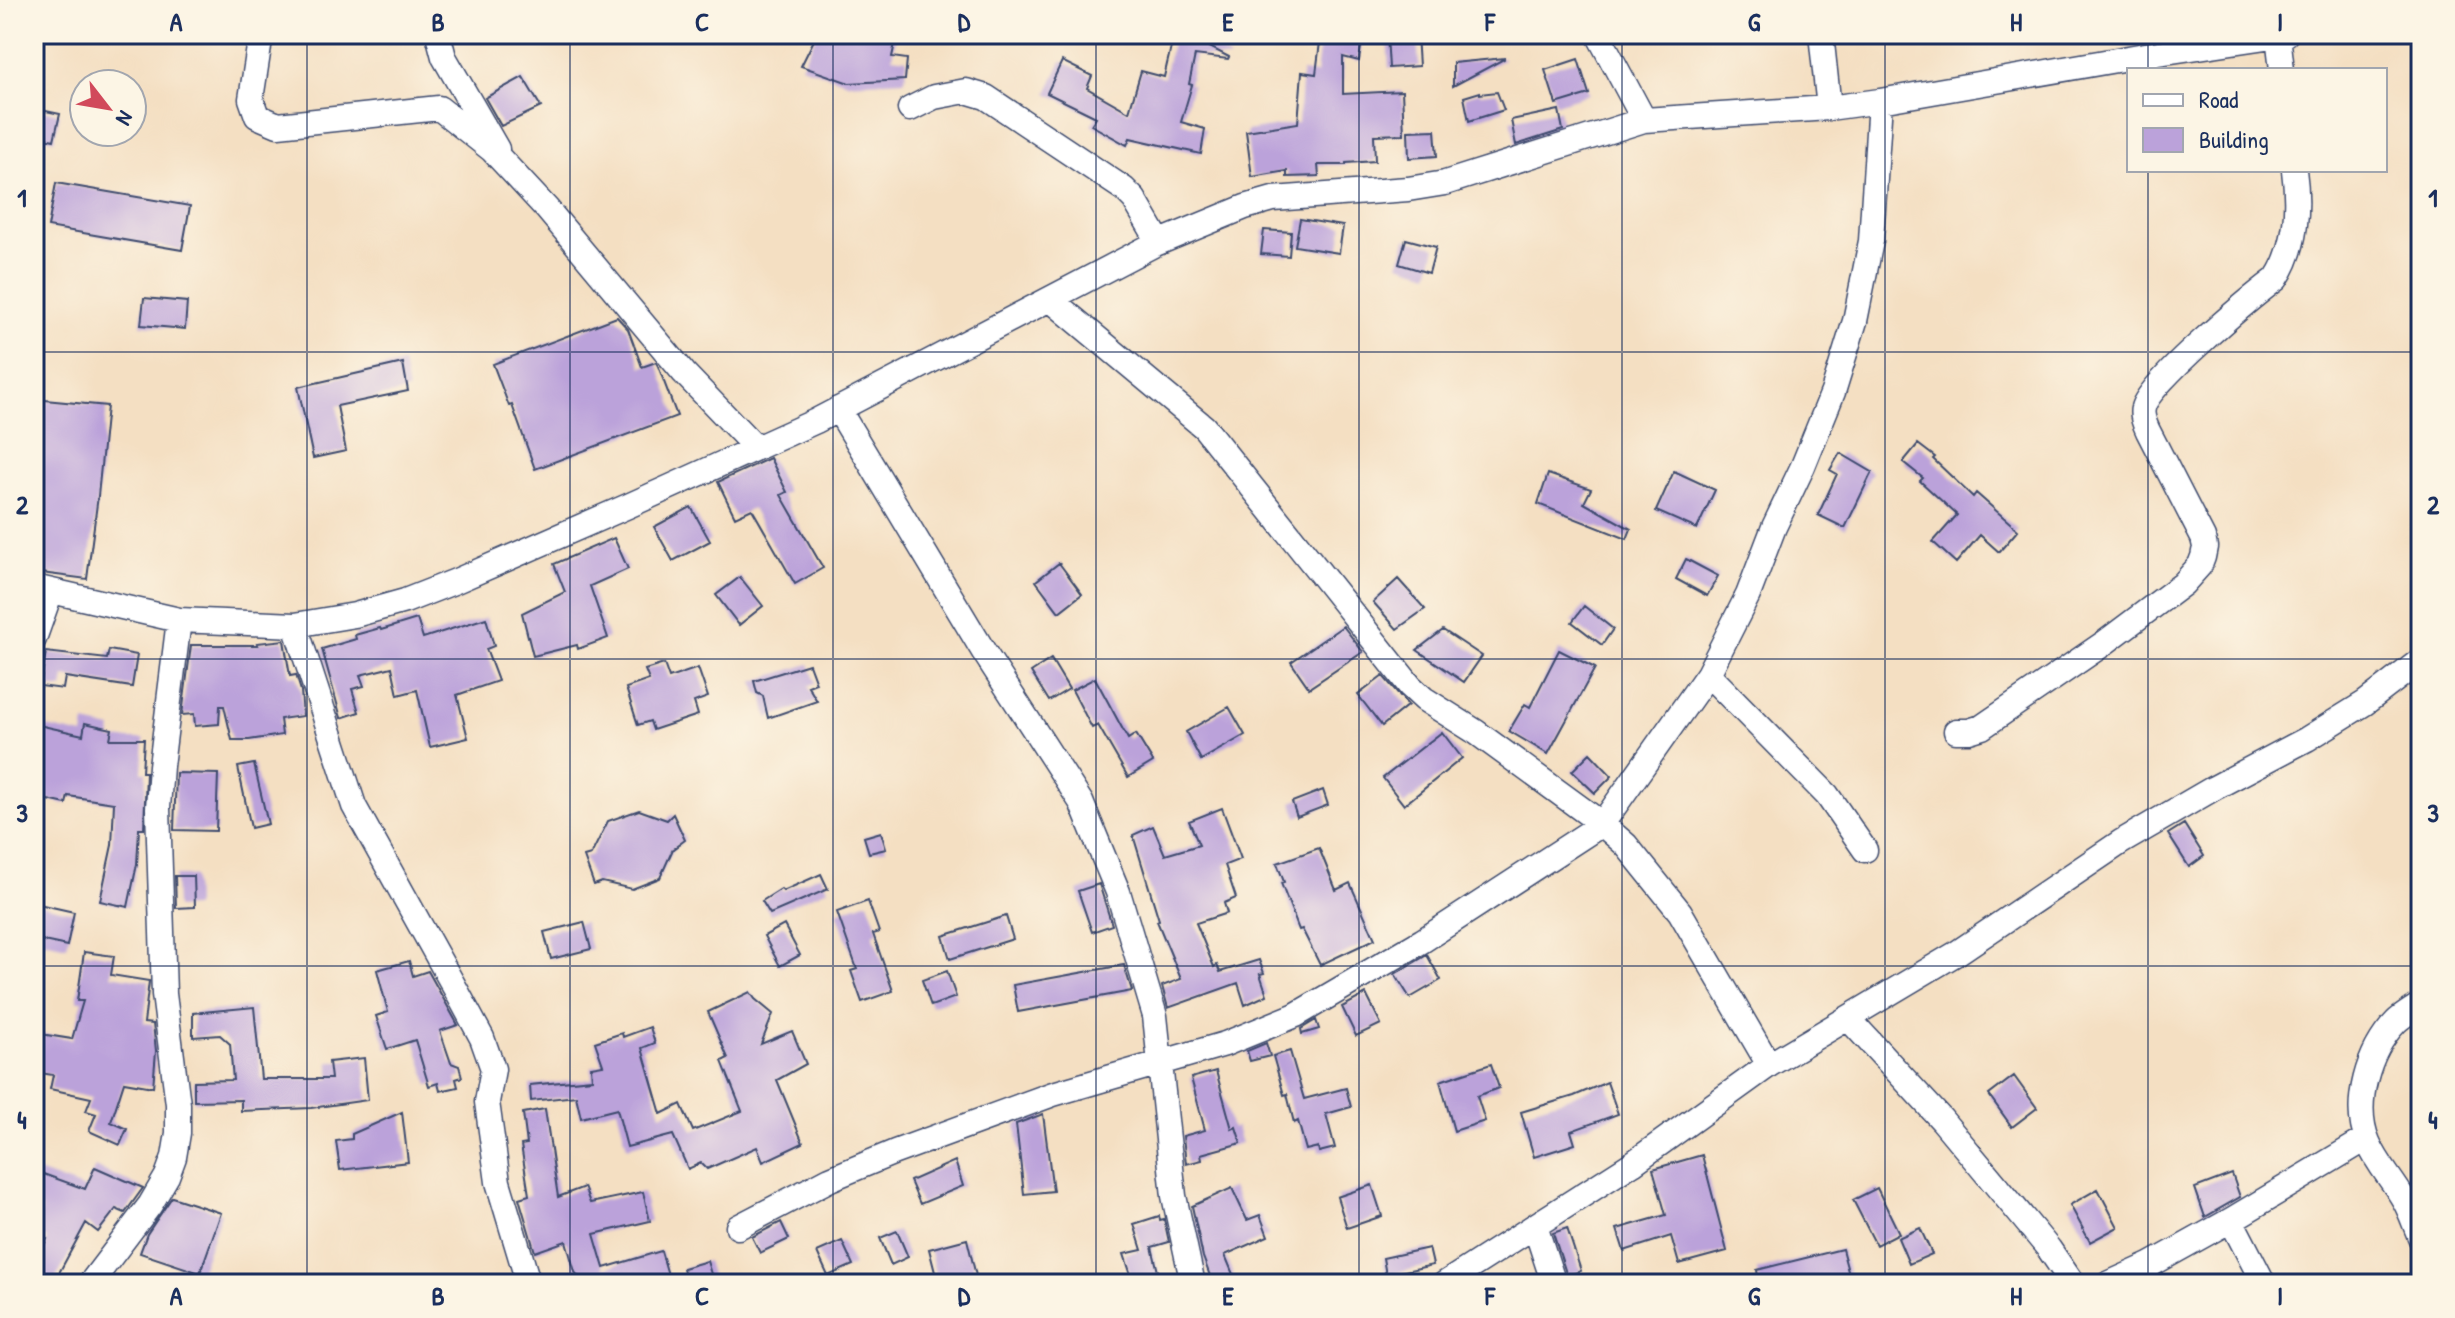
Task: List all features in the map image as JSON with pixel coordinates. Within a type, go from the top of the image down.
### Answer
[{"type":"street","points":[[261,34],[251,99],[257,116],[278,125],[439,108],[492,150],[507,166],[547,209],[684,373],[756,448]]},
{"type":"street","points":[[438,34],[444,57],[507,166]]},
{"type":"street","points":[[1598,34],[1644,120]]},
{"type":"street","points":[[1821,34],[1829,108]]},
{"type":"street","points":[[34,639],[42,589],[179,620],[295,625],[355,615],[405,601],[628,506],[838,409],[1159,242],[1273,199],[1408,189],[1445,183],[1644,120],[1829,108],[2282,35],[2282,68]]},
{"type":"street","points":[[910,109],[934,97],[966,91],[986,97],[1124,189],[1134,199],[1159,242]]},
{"type":"street","points":[[738,1227],[830,1179],[895,1152],[1053,1094],[1249,1036],[1307,1009],[1422,941],[1602,824],[1708,674],[1748,595],[1833,392],[1855,321],[1871,241],[1880,101]]},
{"type":"street","points":[[1956,731],[1969,731],[1994,718],[2103,644],[2183,584],[2200,565],[2205,547],[2203,538],[2148,431],[2143,406],[2159,382],[2282,271],[2296,214],[2294,172]]},
{"type":"street","points":[[1050,299],[1204,427],[1410,686],[1602,824],[1634,854],[1680,912],[1769,1065]]},
{"type":"street","points":[[838,409],[984,652],[1081,802],[1118,892],[1155,1016],[1174,1196],[1193,1284]]},
{"type":"street","points":[[90,1284],[150,1205],[167,1176],[178,1133],[178,1104],[164,994],[158,808],[179,620]]},
{"type":"street","points":[[295,625],[354,806],[482,1038],[493,1069],[487,1102],[498,1182],[530,1284]]},
{"type":"street","points":[[1444,1284],[1633,1163],[1769,1065],[1957,953],[2121,842],[2307,739],[2365,703],[2421,660]]},
{"type":"street","points":[[1708,674],[1827,795],[1865,850]]},
{"type":"street","points":[[2421,1004],[2397,1022],[2381,1041],[2368,1069],[2362,1118],[2366,1139],[2404,1200],[2421,1239]]},
{"type":"street","points":[[1848,1018],[1942,1120],[2055,1257],[2073,1284]]},
{"type":"street","points":[[2117,1282],[2231,1220],[2366,1139]]},
{"type":"street","points":[[2231,1220],[2264,1284]]},
{"type":"street","points":[[1535,1226],[1554,1284]]},
{"type":"building","points":[[817,34],[897,34],[892,57],[907,59],[905,80],[849,83],[801,66]]},
{"type":"building","points":[[1174,34],[1197,34],[1196,40],[1229,57],[1195,55],[1189,84],[1192,85],[1181,122],[1205,129],[1201,154],[1130,138],[1127,145],[1091,125],[1096,117],[1047,93],[1062,61],[1092,76],[1087,88],[1129,112],[1141,71],[1164,77]]},
{"type":"building","points":[[1321,34],[1363,34],[1359,61],[1343,57],[1343,94],[1402,91],[1404,134],[1374,135],[1375,161],[1318,165],[1319,176],[1287,177],[1287,171],[1252,177],[1246,131],[1298,123],[1302,72],[1316,74]]},
{"type":"building","points":[[1417,34],[1419,66],[1389,68],[1387,35]]},
{"type":"building","points":[[1504,59],[1453,86],[1453,63]]},
{"type":"building","points":[[1578,59],[1589,94],[1556,104],[1545,70]]},
{"type":"building","points":[[523,77],[541,107],[501,126],[485,98]]},
{"type":"building","points":[[1480,92],[1497,92],[1504,110],[1469,121],[1464,97]]},
{"type":"building","points":[[41,110],[60,114],[54,140],[35,136]]},
{"type":"building","points":[[1559,110],[1563,130],[1516,145],[1511,120]]},
{"type":"building","points":[[1435,130],[1437,156],[1409,158],[1408,131]]},
{"type":"building","points":[[56,183],[190,206],[182,250],[48,227]]},
{"type":"building","points":[[1300,219],[1343,226],[1339,253],[1295,246]]},
{"type":"building","points":[[1264,230],[1291,232],[1289,256],[1261,254]]},
{"type":"building","points":[[1406,239],[1436,247],[1429,273],[1399,264]]},
{"type":"building","points":[[144,298],[187,302],[185,329],[141,325]]},
{"type":"building","points":[[617,317],[628,329],[642,367],[656,362],[677,416],[535,469],[512,405],[509,406],[493,364]]},
{"type":"building","points":[[403,363],[408,391],[337,406],[346,451],[313,458],[298,387]]},
{"type":"building","points":[[34,399],[107,406],[87,579],[34,572]]},
{"type":"building","points":[[1918,444],[1935,457],[1933,459],[1973,497],[1976,493],[2018,530],[1999,552],[1980,535],[1956,563],[1933,542],[1957,515],[1920,481],[1923,478],[1903,462]]},
{"type":"building","points":[[1840,453],[1872,472],[1845,528],[1818,515],[1837,474],[1830,470]]},
{"type":"building","points":[[770,458],[787,492],[781,495],[823,568],[795,584],[752,509],[735,517],[718,482]]},
{"type":"building","points":[[1674,471],[1715,490],[1697,529],[1656,511]]},
{"type":"building","points":[[1548,474],[1591,489],[1584,503],[1631,529],[1627,539],[1538,504]]},
{"type":"building","points":[[691,507],[710,541],[673,561],[654,527]]},
{"type":"building","points":[[614,538],[628,569],[590,586],[608,638],[578,649],[577,645],[533,656],[522,613],[565,592],[554,564]]},
{"type":"building","points":[[1686,559],[1718,576],[1707,596],[1676,579]]},
{"type":"building","points":[[1059,563],[1082,594],[1059,612],[1036,581]]},
{"type":"building","points":[[740,577],[763,606],[739,625],[716,595]]},
{"type":"building","points":[[1398,579],[1425,609],[1397,629],[1373,602]]},
{"type":"building","points":[[1584,606],[1613,629],[1602,645],[1572,622]]},
{"type":"building","points":[[486,618],[494,646],[486,649],[498,681],[457,695],[468,738],[430,747],[417,690],[398,695],[392,667],[360,675],[364,686],[352,689],[359,712],[341,718],[322,649],[356,639],[355,635],[417,619],[423,638]]},
{"type":"building","points":[[1343,626],[1363,652],[1309,688],[1291,662]]},
{"type":"building","points":[[1443,630],[1482,656],[1464,682],[1417,650]]},
{"type":"building","points":[[284,640],[290,676],[296,675],[301,691],[303,716],[280,719],[282,735],[232,740],[224,706],[220,706],[219,724],[195,726],[194,714],[182,715],[191,645],[258,645]]},
{"type":"building","points":[[109,650],[137,655],[132,687],[65,677],[63,689],[40,686],[46,652],[107,659]]},
{"type":"building","points":[[1559,650],[1595,668],[1548,754],[1509,731],[1525,704],[1530,707]]},
{"type":"building","points":[[1051,659],[1069,689],[1049,701],[1031,672]]},
{"type":"building","points":[[664,664],[669,678],[698,668],[708,697],[694,702],[698,715],[653,730],[650,721],[638,725],[626,688],[649,680],[645,670]]},
{"type":"building","points":[[809,664],[816,683],[808,686],[817,701],[768,718],[763,696],[757,693],[754,681]]},
{"type":"building","points":[[1383,676],[1408,705],[1382,726],[1358,695]]},
{"type":"building","points":[[1095,678],[1128,739],[1136,734],[1153,762],[1128,777],[1098,725],[1092,728],[1072,690]]},
{"type":"building","points":[[1229,707],[1245,735],[1201,760],[1186,732]]},
{"type":"building","points":[[85,723],[112,729],[110,739],[144,739],[144,829],[139,829],[137,864],[128,907],[100,901],[112,845],[114,803],[68,796],[66,804],[34,797],[34,724],[83,735]]},
{"type":"building","points":[[1442,732],[1462,758],[1404,805],[1383,778]]},
{"type":"building","points":[[1590,753],[1612,776],[1595,793],[1572,771]]},
{"type":"building","points":[[254,764],[268,824],[251,828],[238,767]]},
{"type":"building","points":[[176,773],[218,774],[216,831],[174,830]]},
{"type":"building","points":[[1323,790],[1328,805],[1297,817],[1292,802]]},
{"type":"building","points":[[1222,808],[1241,859],[1225,865],[1236,898],[1224,903],[1227,913],[1196,923],[1214,967],[1217,965],[1220,972],[1259,960],[1267,995],[1245,1005],[1238,983],[1168,1008],[1162,986],[1181,979],[1157,921],[1133,835],[1153,826],[1165,855],[1199,845],[1189,821]]},
{"type":"building","points":[[639,810],[667,820],[673,814],[685,840],[673,849],[660,878],[632,889],[602,882],[594,885],[584,857],[591,855],[608,821]]},
{"type":"building","points":[[2184,824],[2204,856],[2189,867],[2168,834]]},
{"type":"building","points":[[881,832],[886,849],[869,853],[864,837]]},
{"type":"building","points":[[1319,848],[1336,890],[1350,883],[1375,939],[1320,965],[1302,929],[1299,930],[1281,883],[1284,882],[1277,863]]},
{"type":"building","points":[[821,874],[828,889],[770,914],[762,901],[781,889],[783,891]]},
{"type":"building","points":[[175,876],[194,876],[195,907],[176,908]]},
{"type":"building","points":[[1099,884],[1112,925],[1092,932],[1078,891]]},
{"type":"building","points":[[868,901],[879,932],[873,934],[893,991],[862,1002],[851,971],[857,969],[837,912]]},
{"type":"building","points":[[34,903],[74,912],[67,946],[34,939]]},
{"type":"building","points":[[1006,916],[1013,939],[950,959],[943,936]]},
{"type":"building","points":[[584,922],[591,949],[551,959],[544,932]]},
{"type":"building","points":[[784,925],[800,955],[780,966],[764,936]]},
{"type":"building","points":[[84,952],[114,956],[111,975],[149,981],[144,1023],[153,1024],[156,1051],[153,1087],[124,1082],[111,1122],[127,1129],[120,1145],[89,1131],[96,1114],[86,1111],[91,1098],[50,1089],[53,1075],[34,1072],[34,1033],[72,1039],[83,1001],[77,1001]]},
{"type":"building","points":[[1427,955],[1441,980],[1410,998],[1395,974]]},
{"type":"building","points":[[409,961],[413,976],[428,971],[458,1025],[440,1031],[451,1063],[459,1066],[462,1077],[456,1079],[458,1087],[440,1091],[438,1083],[429,1086],[415,1040],[387,1049],[376,1016],[388,1012],[377,970]]},
{"type":"building","points":[[1124,965],[1132,991],[1018,1012],[1013,985]]},
{"type":"building","points":[[947,971],[956,997],[931,1006],[922,980]]},
{"type":"building","points":[[750,992],[773,1014],[761,1044],[792,1031],[806,1064],[777,1080],[803,1143],[763,1162],[757,1147],[707,1169],[701,1163],[688,1169],[673,1135],[627,1147],[617,1109],[581,1118],[576,1096],[531,1101],[530,1085],[592,1079],[591,1067],[603,1065],[595,1042],[622,1033],[623,1037],[650,1027],[655,1043],[642,1048],[661,1114],[681,1104],[693,1131],[742,1111],[722,1061],[728,1058],[708,1012]]},
{"type":"building","points":[[1366,994],[1381,1024],[1356,1036],[1342,1007]]},
{"type":"building","points":[[254,1007],[261,1079],[331,1079],[329,1062],[364,1058],[368,1100],[311,1108],[241,1111],[241,1100],[194,1101],[194,1081],[233,1080],[230,1044],[220,1035],[193,1037],[193,1013]]},
{"type":"building","points":[[1316,1020],[1319,1029],[1302,1034],[1301,1029]]},
{"type":"building","points":[[1266,1043],[1270,1056],[1250,1061],[1247,1051]]},
{"type":"building","points":[[1290,1051],[1304,1099],[1346,1088],[1351,1107],[1326,1114],[1335,1148],[1319,1152],[1318,1147],[1306,1150],[1298,1121],[1294,1123],[1287,1094],[1284,1095],[1273,1056]]},
{"type":"building","points":[[1491,1064],[1499,1088],[1477,1096],[1485,1121],[1454,1131],[1440,1081]]},
{"type":"building","points":[[1216,1071],[1232,1129],[1236,1127],[1241,1143],[1201,1154],[1202,1160],[1186,1164],[1183,1136],[1205,1130],[1191,1078]]},
{"type":"building","points":[[2014,1076],[2037,1108],[2012,1127],[1989,1095]]},
{"type":"building","points":[[1607,1082],[1618,1114],[1571,1131],[1575,1144],[1534,1157],[1521,1112]]},
{"type":"building","points":[[545,1109],[558,1197],[584,1187],[590,1203],[643,1192],[650,1221],[594,1234],[604,1268],[661,1251],[668,1275],[638,1284],[565,1284],[565,1279],[578,1276],[566,1241],[535,1252],[519,1198],[529,1195],[521,1145],[527,1144],[523,1113]]},
{"type":"building","points":[[402,1112],[408,1162],[340,1170],[336,1141],[352,1139],[352,1134]]},
{"type":"building","points":[[1043,1114],[1053,1191],[1024,1194],[1016,1124]]},
{"type":"building","points":[[1702,1155],[1727,1251],[1679,1264],[1671,1236],[1624,1251],[1617,1229],[1666,1215],[1653,1169]]},
{"type":"building","points":[[955,1161],[963,1186],[920,1204],[910,1181]]},
{"type":"building","points":[[95,1167],[143,1188],[125,1213],[116,1209],[98,1232],[86,1223],[53,1284],[34,1284],[34,1264],[47,1239],[34,1234],[42,1209],[34,1206],[34,1184],[38,1172],[85,1189]]},
{"type":"building","points":[[2232,1174],[2240,1197],[2205,1217],[2195,1188]]},
{"type":"building","points":[[1372,1185],[1382,1216],[1347,1228],[1337,1197]]},
{"type":"building","points":[[1232,1188],[1247,1220],[1260,1215],[1268,1236],[1225,1255],[1237,1284],[1213,1284],[1203,1257],[1192,1206]]},
{"type":"building","points":[[1877,1188],[1899,1233],[1876,1245],[1853,1200]]},
{"type":"building","points":[[2098,1189],[2118,1227],[2090,1242],[2070,1205]]},
{"type":"building","points":[[172,1197],[221,1213],[200,1273],[140,1253],[147,1234]]},
{"type":"building","points":[[1159,1216],[1160,1220],[1164,1219],[1169,1242],[1152,1247],[1161,1284],[1134,1284],[1124,1254],[1142,1250],[1134,1224]]},
{"type":"building","points":[[781,1222],[789,1239],[760,1253],[752,1237]]},
{"type":"building","points":[[1567,1228],[1581,1271],[1567,1276],[1553,1233]]},
{"type":"building","points":[[1920,1228],[1932,1254],[1909,1264],[1898,1238]]},
{"type":"building","points":[[897,1231],[908,1257],[891,1265],[880,1238]]},
{"type":"building","points":[[967,1239],[978,1284],[938,1284],[929,1249]]},
{"type":"building","points":[[842,1241],[853,1265],[828,1276],[817,1252]]},
{"type":"building","points":[[1429,1248],[1433,1265],[1386,1275],[1383,1258]]},
{"type":"building","points":[[1842,1249],[1849,1275],[1814,1284],[1759,1284],[1757,1270]]},
{"type":"building","points":[[707,1261],[714,1284],[687,1284],[683,1268]]}]
